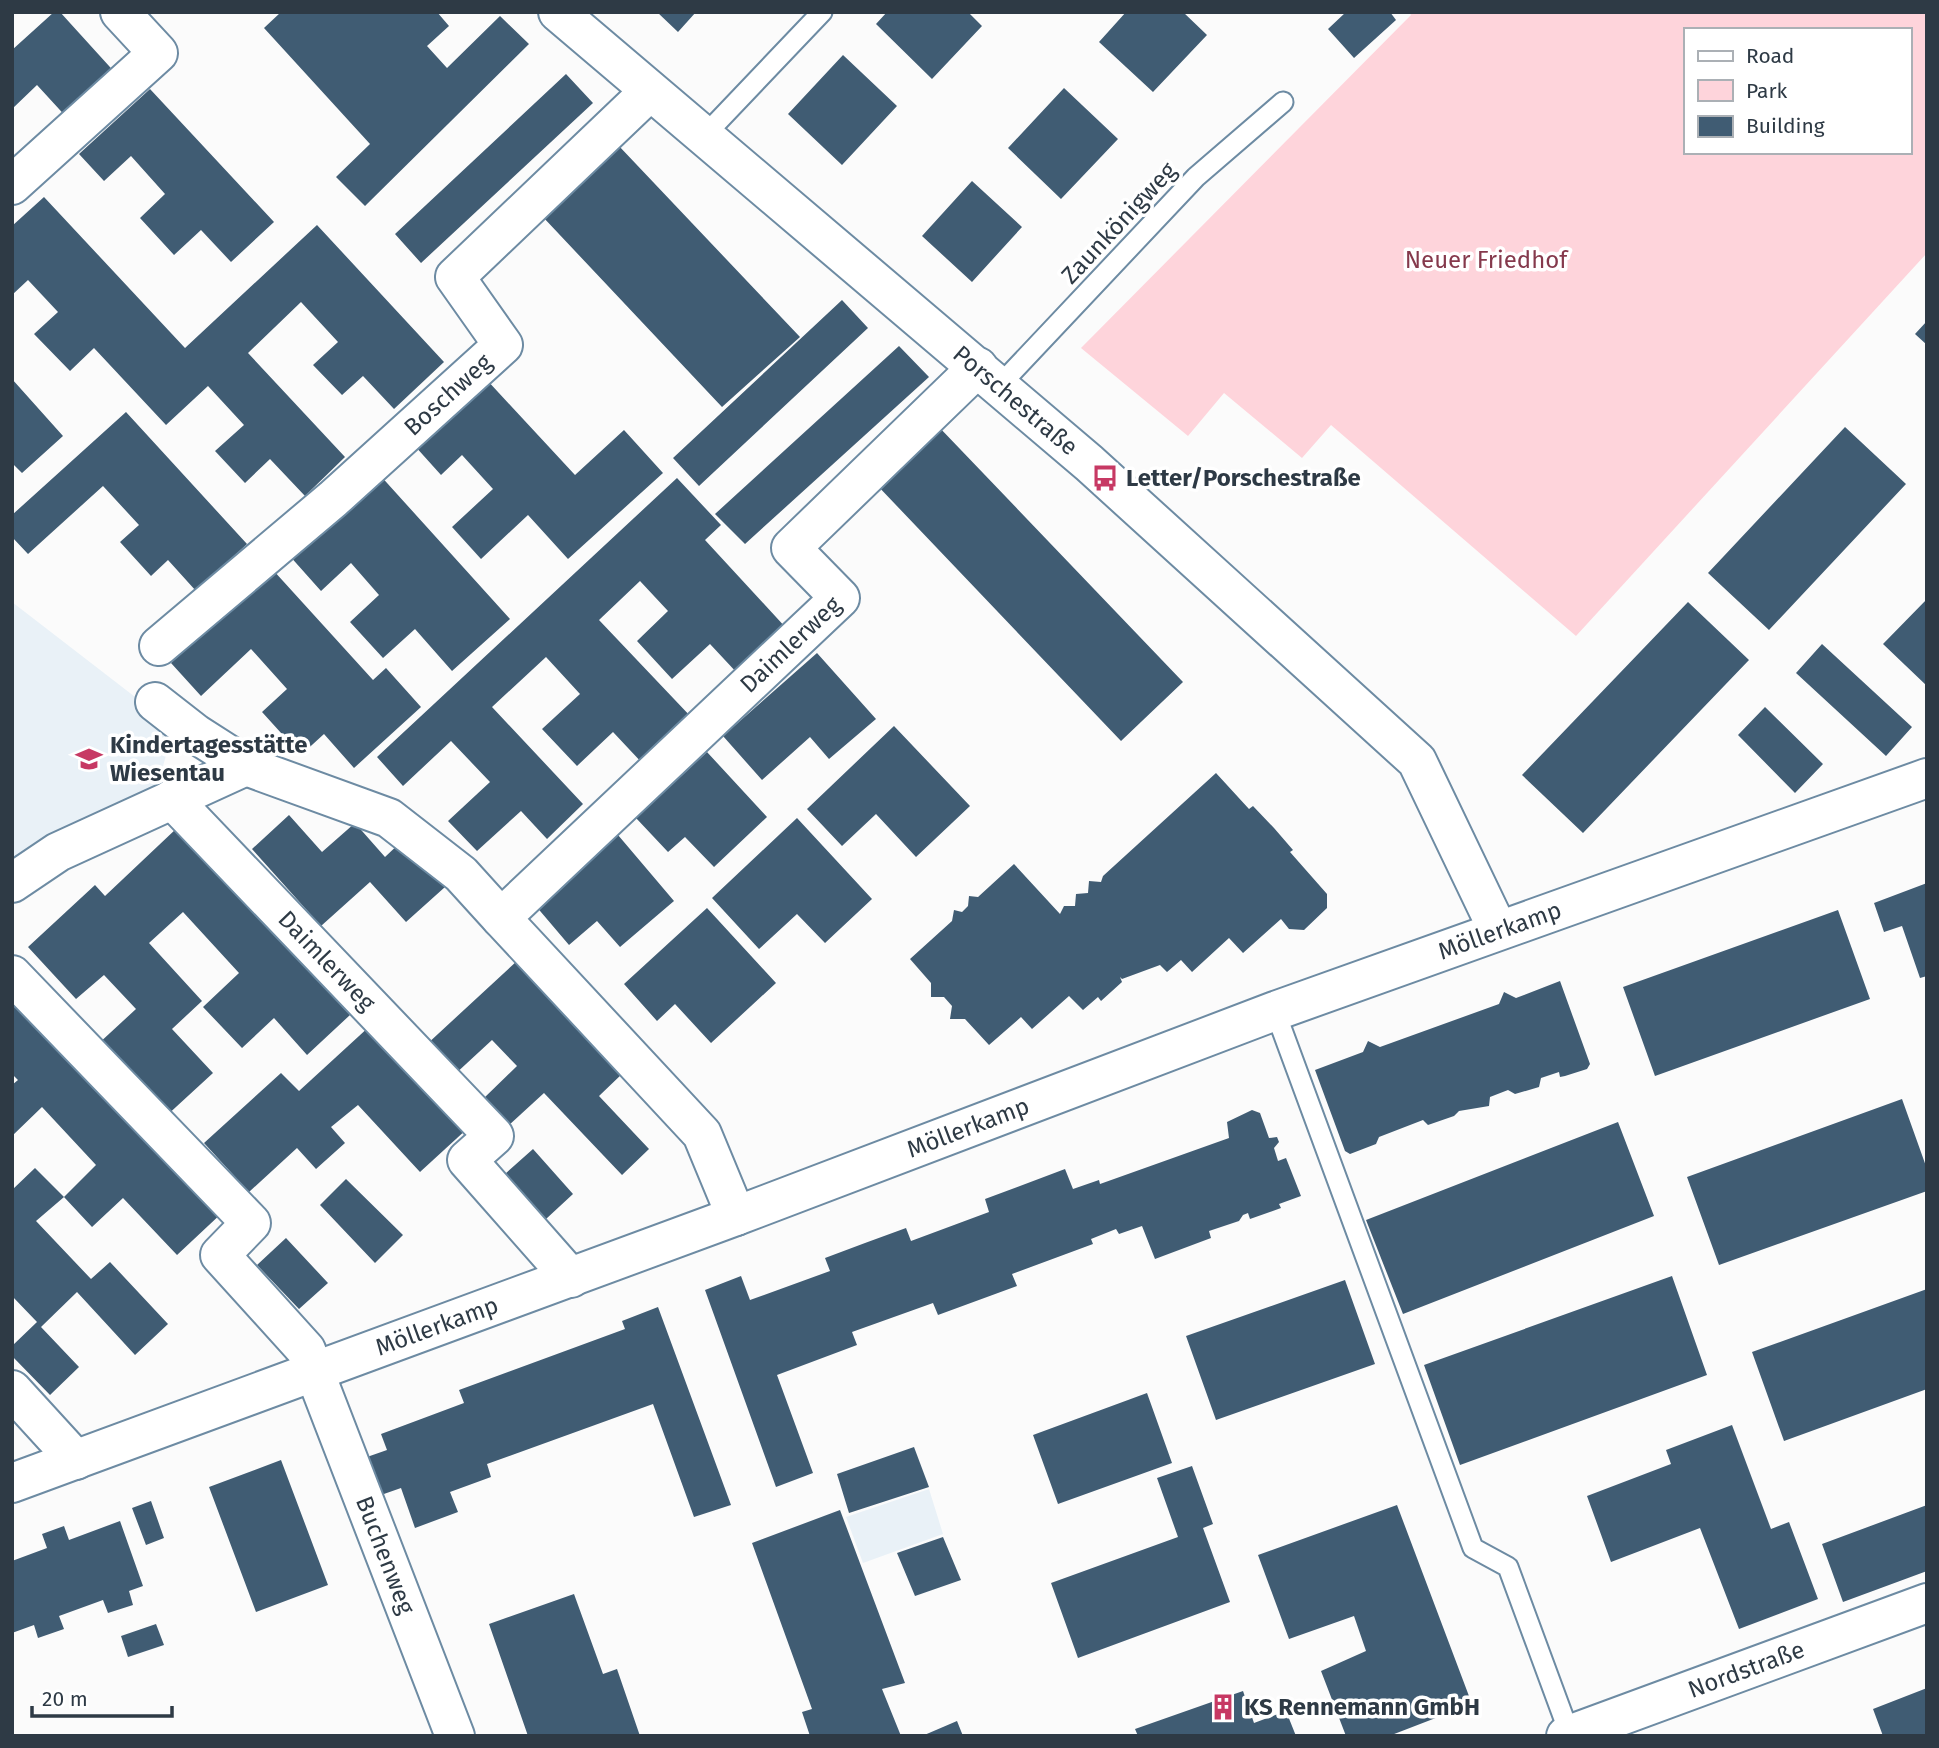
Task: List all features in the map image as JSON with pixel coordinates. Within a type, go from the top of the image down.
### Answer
[{"type":"street","points":[[12,185],[158,53],[120,12]]},
{"type":"street","name":"Porschestraße","points":[[558,12],[1089,463],[1417,761],[1498,930]]},
{"type":"street","name":"Boschweg","points":[[159,646],[333,499],[503,345],[455,277],[650,91]]},
{"type":"street","name":"Daimlerweg","points":[[501,918],[840,598],[791,548],[988,377]]},
{"type":"street","points":[[155,702],[195,734],[246,765],[388,818],[461,874],[702,1134],[736,1216]]},
{"type":"street","points":[[12,883],[58,852],[246,765]]},
{"type":"street","name":"Möllerkamp","points":[[12,1483],[571,1278],[1275,1011],[1927,778]]},
{"type":"street","name":"Daimlerweg","points":[[172,799],[494,1136],[467,1160],[571,1278]]},
{"type":"street","points":[[12,975],[251,1223],[220,1255],[306,1350],[315,1373]]},
{"type":"street","name":"Buchenweg","points":[[315,1373],[455,1736]]},
{"type":"street","points":[[12,1390],[76,1460]]},
{"type":"street","name":"Nordstraße","points":[[1568,1735],[1927,1603]]},
{"type":"lane","points":[[704,136],[822,12]]},
{"type":"lane","name":"Zaunkönigweg","points":[[988,377],[1196,177],[1283,102]]},
{"type":"lane","points":[[1275,1011],[1473,1548],[1508,1567],[1568,1735]]},
{"type":"shaded area","name":"Kindertagesstätte Wiesentau","points":[[12,602],[174,727],[156,791],[12,873]]},
{"type":"shaded area","points":[[929,1489],[943,1534],[863,1563],[846,1517]]},
{"type":"green space","name":"Neuer Friedhof","points":[[1409,12],[1927,12],[1927,253],[1576,636],[1331,425],[1302,458],[1224,393],[1188,436],[1081,348],[1411,15]]},
{"type":"building","points":[[54,12],[60,12],[119,77],[70,121],[37,85],[12,109],[12,50]]},
{"type":"building","points":[[281,12],[437,12],[449,26],[427,46],[447,68],[500,16],[529,44],[365,206],[336,177],[370,144],[264,28]]},
{"type":"building","points":[[657,12],[696,12],[678,32]]},
{"type":"building","points":[[887,12],[968,12],[982,26],[932,79],[876,24]]},
{"type":"building","points":[[1126,12],[1183,12],[1207,35],[1153,92],[1099,42]]},
{"type":"building","points":[[1346,12],[1390,12],[1396,20],[1354,58],[1328,29]]},
{"type":"building","points":[[843,55],[897,106],[842,165],[788,114]]},
{"type":"building","points":[[566,74],[593,103],[421,263],[395,234]]},
{"type":"building","points":[[1064,88],[1118,139],[1061,199],[1008,148]]},
{"type":"building","points":[[150,89],[274,222],[231,262],[201,230],[174,255],[140,218],[165,194],[131,156],[104,181],[79,154]]},
{"type":"building","points":[[618,145],[800,337],[722,407],[542,216]]},
{"type":"building","points":[[972,181],[1022,227],[972,282],[922,236]]},
{"type":"building","points":[[44,197],[185,348],[317,225],[444,362],[394,409],[363,376],[342,395],[313,365],[338,342],[301,302],[248,353],[345,457],[305,496],[270,459],[245,483],[215,451],[244,425],[208,386],[166,425],[94,348],[70,371],[34,334],[58,312],[28,280],[12,295],[12,226]]},
{"type":"building","points":[[842,300],[868,328],[699,486],[673,458]]},
{"type":"building","points":[[1927,321],[1927,345],[1915,334]]},
{"type":"building","points":[[899,346],[929,377],[745,544],[715,514]]},
{"type":"building","points":[[12,379],[63,436],[22,473],[12,463]]},
{"type":"building","points":[[486,379],[575,475],[624,430],[663,473],[568,559],[528,515],[481,559],[452,527],[493,489],[462,455],[441,475],[414,445]]},
{"type":"building","points":[[126,412],[247,544],[196,591],[168,560],[151,576],[120,542],[139,525],[103,486],[28,554],[12,537],[12,515]]},
{"type":"building","points":[[937,425],[1183,682],[1121,741],[875,483]]},
{"type":"building","points":[[1845,427],[1906,484],[1769,630],[1708,573]]},
{"type":"building","points":[[378,473],[510,619],[452,671],[415,629],[383,658],[350,622],[379,595],[351,563],[321,591],[288,554]]},
{"type":"building","points":[[677,478],[721,525],[705,540],[787,629],[738,674],[710,644],[672,679],[637,641],[668,611],[640,581],[599,620],[693,719],[644,765],[613,732],[577,766],[542,729],[580,694],[546,657],[492,707],[583,804],[547,839],[521,811],[477,851],[448,821],[490,782],[451,741],[403,786],[377,757]]},
{"type":"building","points":[[273,570],[373,680],[386,668],[421,707],[354,768],[324,734],[301,755],[262,712],[287,689],[251,649],[201,696],[171,663]]},
{"type":"building","points":[[1927,599],[1927,686],[1883,644]]},
{"type":"building","points":[[1688,602],[1749,660],[1583,833],[1522,775]]},
{"type":"building","points":[[1822,644],[1912,727],[1886,756],[1796,673]]},
{"type":"building","points":[[817,653],[876,719],[829,759],[810,737],[762,780],[723,736]]},
{"type":"building","points":[[1765,707],[1823,764],[1795,793],[1738,735]]},
{"type":"building","points":[[894,726],[970,806],[916,857],[876,814],[842,846],[807,809]]},
{"type":"building","points":[[707,752],[767,817],[714,867],[685,837],[668,852],[636,818]]},
{"type":"building","points":[[1216,773],[1249,809],[1253,806],[1274,828],[1293,850],[1290,852],[1327,894],[1327,908],[1304,930],[1289,929],[1281,919],[1243,953],[1229,938],[1192,972],[1181,960],[1167,972],[1160,965],[1122,979],[1120,977],[1122,982],[1101,1001],[1098,997],[1083,1010],[1069,996],[1032,1029],[1021,1017],[989,1045],[965,1019],[950,1019],[952,1006],[944,997],[931,997],[931,983],[910,959],[952,921],[954,910],[962,912],[968,906],[969,896],[978,897],[1014,864],[1060,914],[1064,906],[1075,906],[1076,894],[1088,893],[1089,881],[1101,882],[1103,876]]},
{"type":"building","points":[[289,815],[322,852],[355,823],[385,857],[403,840],[445,887],[406,922],[370,882],[321,926],[252,849]]},
{"type":"building","points":[[797,818],[872,899],[825,943],[797,914],[759,949],[712,898]]},
{"type":"building","points":[[177,828],[350,1015],[307,1055],[274,1018],[242,1048],[203,1007],[239,973],[183,912],[149,943],[202,1001],[172,1029],[213,1073],[164,1118],[97,1045],[136,1009],[104,975],[76,999],[28,947],[95,885],[105,896]]},
{"type":"building","points":[[618,835],[674,901],[620,947],[597,921],[569,945],[535,905]]},
{"type":"building","points":[[1927,883],[1927,976],[1920,978],[1902,926],[1884,932],[1874,903]]},
{"type":"building","points":[[707,908],[776,983],[711,1043],[675,1004],[657,1021],[624,984]]},
{"type":"building","points":[[1838,910],[1870,999],[1655,1076],[1623,987]]},
{"type":"building","points":[[518,960],[623,1073],[599,1096],[649,1149],[622,1175],[544,1093],[508,1126],[483,1099],[517,1066],[492,1040],[453,1076],[425,1046]]},
{"type":"building","points":[[1560,981],[1590,1064],[1587,1069],[1560,1077],[1559,1072],[1541,1078],[1539,1087],[1515,1094],[1508,1090],[1490,1097],[1489,1106],[1459,1111],[1454,1116],[1428,1125],[1423,1120],[1379,1137],[1376,1144],[1350,1154],[1345,1151],[1315,1070],[1363,1052],[1368,1041],[1380,1047],[1499,1004],[1504,992],[1516,998]]},
{"type":"building","points":[[12,987],[224,1211],[177,1255],[123,1198],[92,1227],[64,1197],[96,1165],[42,1107],[12,1136],[12,1085],[18,1080],[12,1074]]},
{"type":"building","points":[[371,1025],[468,1128],[420,1172],[358,1105],[331,1127],[345,1143],[316,1169],[297,1148],[249,1192],[204,1143],[281,1073],[299,1091]]},
{"type":"building","points":[[1902,1099],[1927,1169],[1927,1191],[1719,1265],[1687,1177]]},
{"type":"building","points":[[1252,1110],[1260,1113],[1269,1138],[1277,1137],[1279,1142],[1274,1148],[1278,1161],[1286,1158],[1301,1196],[1279,1204],[1281,1208],[1250,1219],[1248,1213],[1243,1215],[1239,1221],[1209,1231],[1211,1238],[1155,1259],[1142,1226],[1119,1234],[1116,1229],[1091,1239],[1093,1244],[1012,1274],[1017,1286],[938,1315],[933,1303],[852,1332],[857,1345],[777,1375],[813,1473],[776,1487],[705,1290],[741,1276],[750,1300],[830,1271],[825,1258],[865,1243],[906,1228],[911,1241],[989,1212],[985,1199],[1065,1169],[1073,1189],[1099,1180],[1100,1184],[1229,1138],[1227,1122]]},
{"type":"building","points":[[1618,1122],[1654,1216],[1403,1314],[1366,1220]]},
{"type":"building","points":[[533,1149],[573,1194],[546,1219],[505,1174]]},
{"type":"building","points":[[35,1168],[64,1197],[36,1221],[91,1279],[110,1262],[168,1324],[135,1355],[77,1292],[41,1327],[79,1367],[50,1395],[12,1356],[12,1346],[37,1322],[12,1296],[12,1190]]},
{"type":"building","points":[[346,1179],[403,1235],[375,1263],[320,1205]]},
{"type":"building","points":[[286,1238],[328,1283],[299,1309],[257,1265]]},
{"type":"building","points":[[1672,1276],[1707,1375],[1460,1465],[1424,1365]]},
{"type":"building","points":[[1345,1280],[1375,1364],[1216,1420],[1186,1336]]},
{"type":"building","points":[[1927,1289],[1927,1389],[1784,1441],[1752,1352]]},
{"type":"building","points":[[658,1307],[731,1505],[694,1517],[653,1404],[487,1464],[491,1477],[450,1492],[458,1512],[415,1528],[401,1488],[381,1495],[367,1457],[387,1450],[381,1434],[464,1403],[459,1390],[625,1329],[622,1321]]},
{"type":"building","points":[[1147,1393],[1172,1463],[1058,1504],[1033,1435]]},
{"type":"building","points":[[1732,1425],[1771,1529],[1789,1522],[1818,1599],[1739,1629],[1700,1528],[1611,1562],[1587,1496],[1671,1464],[1666,1450]]},
{"type":"building","points":[[914,1447],[929,1487],[849,1513],[837,1474]]},
{"type":"building","points":[[281,1460],[328,1585],[256,1612],[209,1487]]},
{"type":"building","points":[[1192,1466],[1213,1524],[1203,1528],[1230,1602],[1078,1658],[1051,1583],[1178,1537],[1157,1478]]},
{"type":"building","points":[[151,1501],[164,1538],[146,1545],[132,1508]]},
{"type":"building","points":[[1397,1505],[1472,1704],[1389,1736],[1346,1736],[1321,1671],[1366,1651],[1354,1616],[1289,1639],[1258,1555]]},
{"type":"building","points":[[1927,1505],[1927,1571],[1843,1602],[1822,1544]]},
{"type":"building","points":[[840,1510],[905,1683],[882,1689],[901,1736],[810,1736],[802,1712],[812,1709],[752,1543]]},
{"type":"building","points":[[120,1521],[143,1586],[129,1591],[133,1605],[108,1613],[103,1600],[59,1616],[64,1629],[38,1638],[34,1625],[12,1633],[12,1561],[47,1548],[42,1534],[64,1526],[69,1540]]},
{"type":"building","points":[[943,1537],[961,1580],[915,1596],[897,1553]]},
{"type":"building","points":[[574,1594],[603,1674],[617,1669],[640,1736],[528,1736],[489,1624]]},
{"type":"building","points":[[156,1624],[164,1645],[128,1657],[121,1636]]},
{"type":"building","points":[[1927,1688],[1927,1736],[1883,1736],[1873,1709]]},
{"type":"building","name":"KS Rennemann GmbH","points":[[1243,1691],[1254,1723],[1286,1711],[1296,1736],[1138,1736],[1135,1729]]},
{"type":"building","points":[[957,1721],[963,1736],[922,1736]]},
{"type":"place","name":"Letter/Porschestraße","points":[[1105,478]]},
{"type":"place","name":"Kindertagesstätte Wiesentau","points":[[89,759]]},
{"type":"place","name":"KS Rennemann GmbH","points":[[1223,1707]]}]
